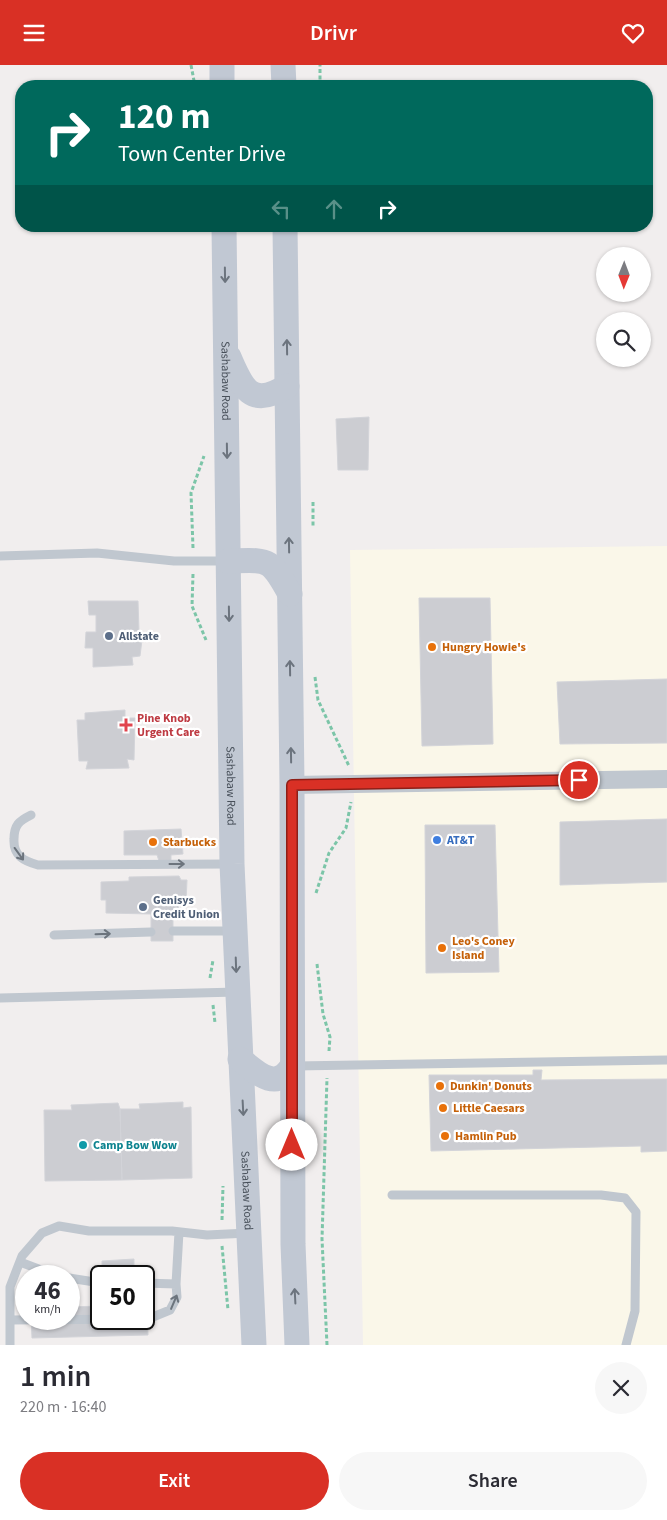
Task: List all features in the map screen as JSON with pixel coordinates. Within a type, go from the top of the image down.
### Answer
[{"type":"main road","points":[[222,65],[222,80]]},
{"type":"main road","points":[[283,65],[284,80]]},
{"type":"main road","name":"Sashabaw Road","points":[[224,232],[232,864],[254,1345]]},
{"type":"main road","points":[[285,232],[292,785],[293,1244],[298,1345]]},
{"type":"main road","points":[[226,350],[239,381],[249,392],[263,396],[287,386]]},
{"type":"main road","points":[[228,561],[256,560],[266,562],[277,571],[290,594]]},
{"type":"main road","points":[[240,1059],[261,1076],[273,1079],[288,1072],[292,1066]]},
{"type":"street","points":[[292,785],[667,779]]},
{"type":"lane","points":[[0,556],[97,553],[174,561],[228,561]]},
{"type":"lane","points":[[31,815],[18,824],[14,833],[13,846],[17,855],[24,861],[38,865],[232,864]]},
{"type":"lane","points":[[173,931],[235,931]]},
{"type":"lane","points":[[54,935],[151,932]]},
{"type":"lane","points":[[0,998],[237,992]]},
{"type":"lane","points":[[292,1066],[667,1060]]},
{"type":"lane","points":[[392,1195],[601,1195],[625,1198],[636,1212],[634,1311],[626,1345]]},
{"type":"lane","points":[[10,1345],[10,1287],[22,1256],[42,1233],[59,1226],[88,1231],[179,1232],[207,1235],[249,1233]]},
{"type":"lane","points":[[10,1320],[148,1319],[170,1310],[177,1297],[179,1232]]},
{"type":"lane","points":[[20,1261],[30,1265]]},
{"type":"lane","points":[[155,1283],[176,1283]]},
{"type":"path","points":[[191,65],[194,80]]},
{"type":"path","points":[[320,65],[320,80]]},
{"type":"path","points":[[313,498],[313,531]]},
{"type":"path","points":[[193,561],[192,606],[209,647]]},
{"type":"path","points":[[314,675],[318,700],[349,763],[351,803],[346,828],[329,853],[316,890],[316,899]]},
{"type":"path","points":[[316,962],[323,1014],[330,1037],[322,1239],[327,1345]]},
{"type":"shaded area","points":[[667,546],[667,1345],[363,1345],[350,550]]},
{"type":"building","points":[[369,417],[368,470],[338,470],[336,419]]},
{"type":"building","points":[[419,598],[490,598],[493,744],[422,746]]},
{"type":"building","name":"Allstate","points":[[88,601],[138,601],[139,631],[130,632],[134,639],[142,640],[140,656],[132,657],[133,665],[93,667],[93,648],[85,648],[86,632],[96,632],[96,615],[89,615]]},
{"type":"building","points":[[667,679],[667,743],[560,744],[557,682]]},
{"type":"building","points":[[125,710],[125,718],[135,718],[134,760],[127,759],[129,768],[86,769],[88,761],[79,761],[77,720],[85,720],[85,713]]},
{"type":"building","points":[[667,819],[667,882],[560,885],[560,822]]},
{"type":"building","points":[[425,825],[495,825],[499,972],[426,973]]},
{"type":"building","name":"Starbucks","points":[[181,829],[183,854],[171,855],[171,861],[159,861],[157,855],[124,855],[124,831]]},
{"type":"building","name":"Genisys Credit Union","points":[[179,876],[181,880],[187,880],[186,902],[178,903],[179,912],[173,915],[173,941],[151,941],[151,914],[106,913],[106,900],[101,900],[101,882],[129,881],[129,877]]},
{"type":"building","points":[[533,1070],[542,1070],[541,1080],[667,1079],[667,1151],[641,1152],[641,1146],[431,1151],[429,1075],[533,1075]]},
{"type":"building","points":[[183,1102],[183,1108],[191,1107],[192,1178],[122,1180],[120,1109],[140,1109],[139,1104]]},
{"type":"building","name":"Camp Bow Wow","points":[[118,1103],[120,1109],[122,1180],[45,1181],[44,1110],[72,1110],[71,1105]]},
{"type":"building","points":[[134,1259],[134,1265],[102,1265],[102,1261]]},
{"type":"building","points":[[90,1306],[90,1330],[148,1330],[148,1335],[32,1338],[32,1330],[80,1330],[80,1307]]},
{"type":"place","name":"Allstate","points":[[109,636]]},
{"type":"place","name":"Hungry Howie's","points":[[432,647]]},
{"type":"place","name":"Pine Knob Urgent Care","points":[[126,725]]},
{"type":"place","name":"AT&T","points":[[437,840]]},
{"type":"place","name":"Starbucks","points":[[153,842]]},
{"type":"place","name":"Genisys Credit Union","points":[[143,907]]},
{"type":"place","name":"Leo's Coney Island","points":[[442,948]]},
{"type":"place","name":"Dunkin' Donuts","points":[[440,1086]]},
{"type":"place","name":"Little Caesars","points":[[443,1108]]},
{"type":"place","name":"Hamlin Pub","points":[[445,1136]]},
{"type":"place","name":"Camp Bow Wow","points":[[83,1145]]},
{"type":"route","points":[[292,1145],[292,785],[579,780]]}]
